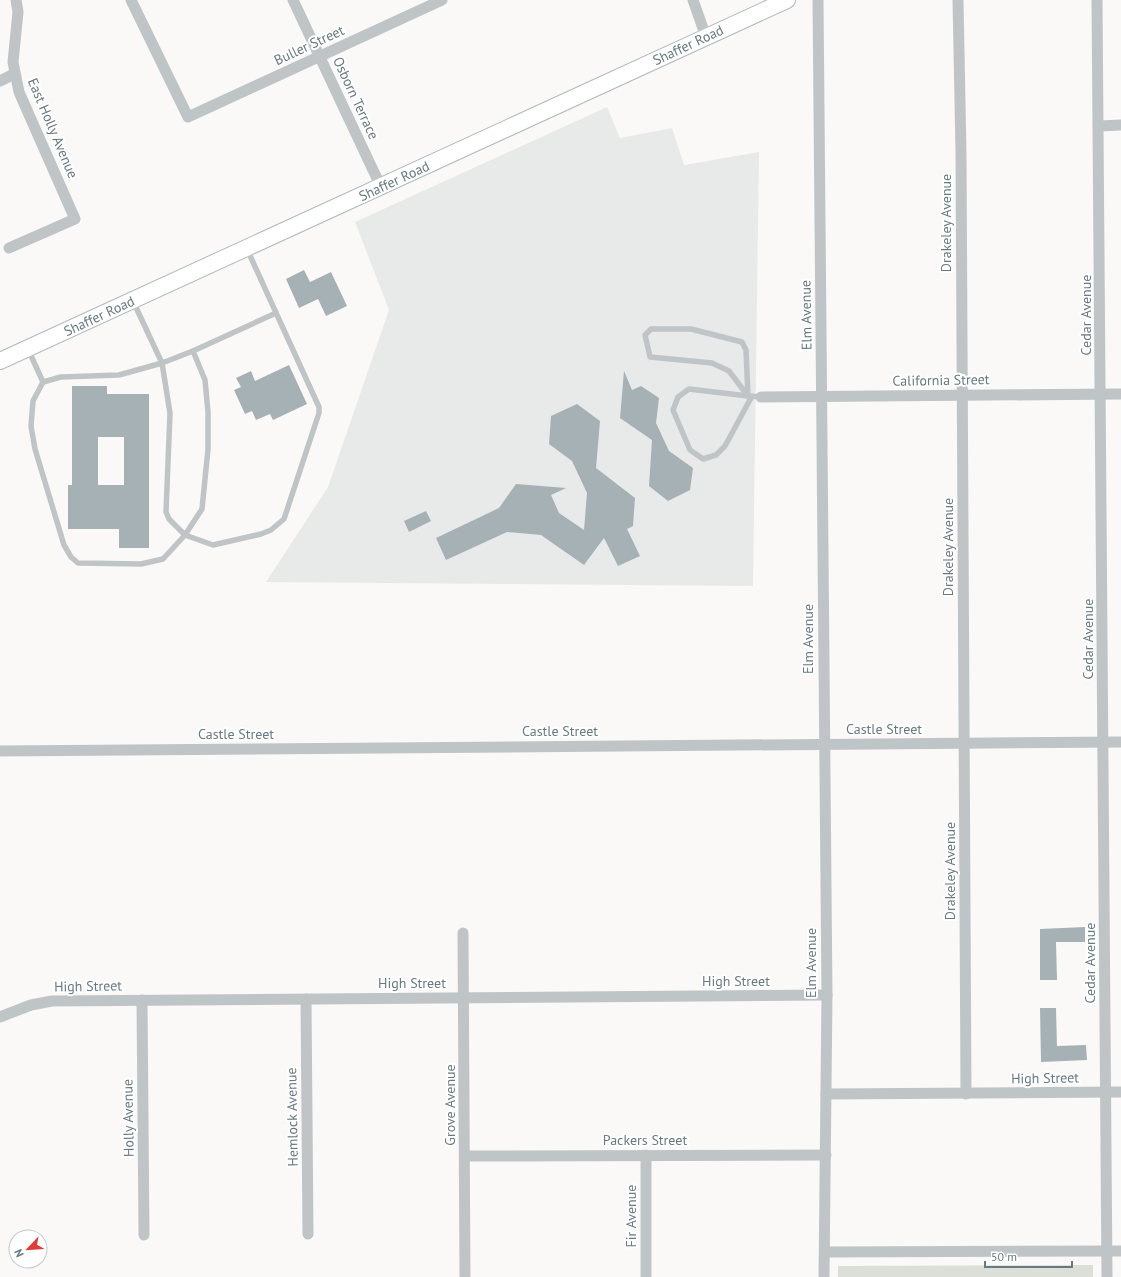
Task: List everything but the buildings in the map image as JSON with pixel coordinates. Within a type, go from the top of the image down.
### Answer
[{"type":"main road","name":"Shaffer Road","points":[[0,361],[787,0]]},
{"type":"street","name":"East Holly Avenue","points":[[9,248],[75,219],[19,92],[14,74],[13,62],[18,12],[16,0]]},
{"type":"street","name":"Buller Street","points":[[130,0],[188,117],[442,0]]},
{"type":"street","name":"Osborn Terrace","points":[[293,0],[381,187]]},
{"type":"street","points":[[694,0],[706,37]]},
{"type":"street","name":"Elm Avenue","points":[[818,0],[827,995],[824,1277]]},
{"type":"street","name":"Drakeley Avenue","points":[[958,0],[961,161],[966,1094]]},
{"type":"street","name":"Cedar Avenue","points":[[1097,0],[1107,1277]]},
{"type":"street","points":[[0,81],[14,74]]},
{"type":"street","points":[[1099,126],[1121,125]]},
{"type":"street","name":"California Street","points":[[754,396],[1121,394]]},
{"type":"street","name":"Castle Street","points":[[0,751],[1121,742]]},
{"type":"street","name":"Grove Avenue","points":[[463,933],[465,1277]]},
{"type":"street","name":"High Street","points":[[0,1017],[31,1004],[52,1001],[827,995]]},
{"type":"street","name":"Hemlock Avenue","points":[[306,999],[308,1234]]},
{"type":"street","name":"Holly Avenue","points":[[142,1000],[144,1235]]},
{"type":"street","name":"High Street","points":[[826,1094],[1121,1092]]},
{"type":"street","name":"Fir Avenue","points":[[646,1155],[646,1277]]},
{"type":"street","name":"Packers Street","points":[[465,1156],[826,1155]]},
{"type":"street","points":[[825,1252],[1121,1251]]},
{"type":"lane","points":[[133,300],[162,364],[170,413],[166,512],[169,519],[185,535],[213,545],[261,534],[271,530],[284,520],[319,413],[317,402],[247,248]]},
{"type":"lane","points":[[193,351],[205,380],[208,412],[208,449],[202,509],[185,535],[163,559],[141,564],[78,563],[71,557],[64,545],[42,472],[31,426],[33,400],[43,382],[61,377],[119,375],[162,364],[276,313]]},
{"type":"lane","points":[[754,396],[689,389],[678,397],[673,410],[690,450],[703,459],[716,455],[726,446],[754,396],[746,350],[742,342],[691,329],[651,329],[647,331],[645,335],[650,357],[712,363],[729,371],[754,396]]},
{"type":"lane","points":[[28,348],[43,382]]},
{"type":"shaded area","points":[[607,107],[620,138],[672,128],[684,165],[759,152],[753,586],[266,582],[328,487],[389,310],[355,222]]},
{"type":"shaded area","points":[[1093,1265],[1093,1277],[838,1277],[838,1266]]}]
